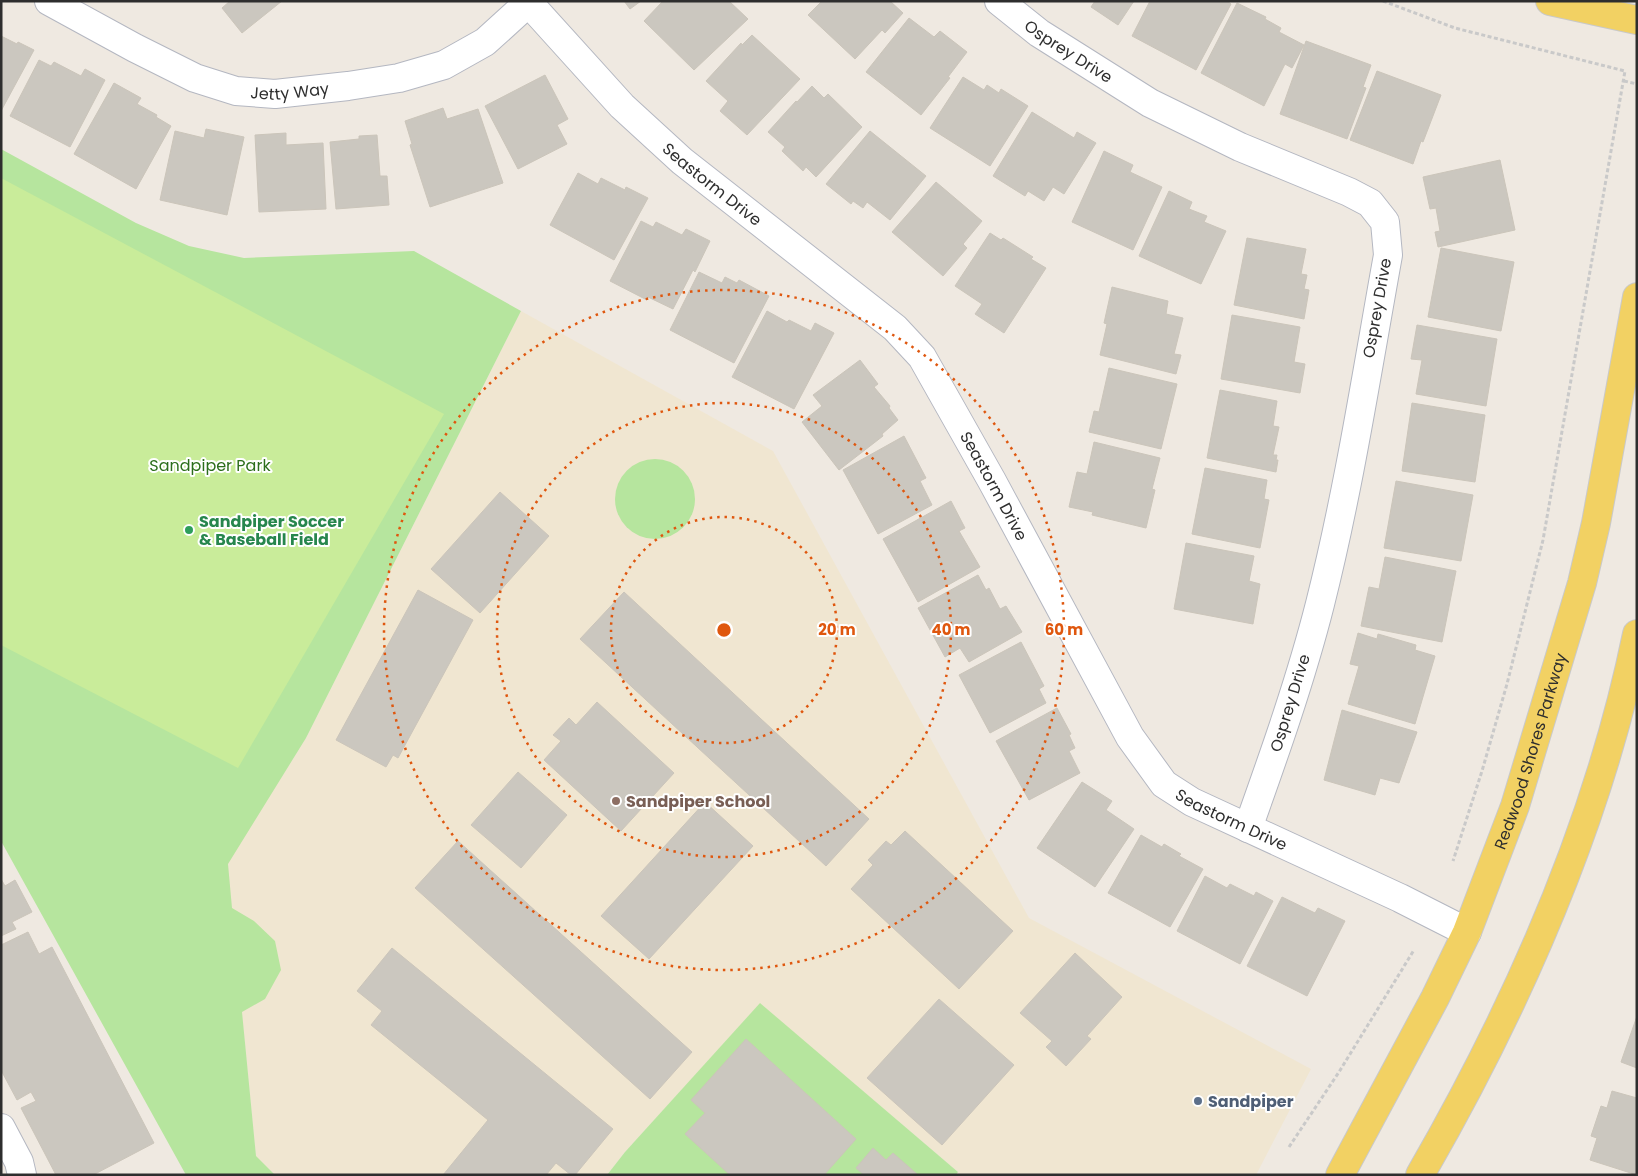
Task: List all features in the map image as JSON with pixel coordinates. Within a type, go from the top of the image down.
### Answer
[{"type":"main road","points":[[1550,1],[1637,20]]},
{"type":"main road","name":"Redwood Shores Parkway","points":[[1340,1175],[1435,998],[1466,932],[1515,806],[1582,583],[1596,523],[1637,297]]},
{"type":"main road","points":[[1420,1175],[1450,1122],[1531,962],[1591,804],[1627,684],[1637,634]]},
{"type":"street","name":"Jetty Way","points":[[49,1],[195,78],[236,91],[275,94],[399,78],[444,65],[485,42],[528,2]]},
{"type":"street","name":"Osprey Drive","points":[[999,1],[1039,33],[1150,103],[1240,148],[1348,192],[1370,203],[1384,222],[1388,254],[1340,516],[1320,605],[1277,745],[1248,828]]},
{"type":"street","name":"Seastorm Drive","points":[[528,2],[622,106],[682,161],[895,328],[922,357],[992,481],[1130,737],[1164,784],[1192,802],[1431,913],[1466,932]]},
{"type":"street","points":[[1,1128],[19,1162],[22,1175]]},
{"type":"path","points":[[1383,1],[1455,28],[1625,71],[1543,540],[1507,684],[1482,772],[1453,860]]},
{"type":"path","points":[[1624,81],[1637,84]]},
{"type":"path","points":[[1289,1147],[1339,1072],[1414,950]]},
{"type":"shaded area","name":"Sandpiper School","points":[[521,311],[773,451],[1029,918],[1311,1069],[1256,1175],[956,1175],[958,1172],[760,1004],[625,1152],[607,1175],[275,1175],[256,1157],[227,864],[306,738]]},
{"type":"green space","name":"Sandpiper Park","points":[[1,149],[136,223],[189,246],[244,258],[414,251],[521,311],[306,738],[228,864],[232,908],[254,921],[275,941],[281,970],[265,999],[242,1012],[256,1156],[275,1175],[186,1175],[1,841]]},
{"type":"green space","name":"Sandpiper Soccer & Baseball Field","points":[[1,178],[444,414],[238,768],[1,645]]},
{"type":"green space","points":[[655,459],[670,462],[683,471],[692,484],[695,499],[692,514],[683,527],[670,536],[655,539],[640,536],[627,527],[618,514],[615,499],[618,484],[627,471],[640,462]]},
{"type":"green space","points":[[760,1003],[958,1172],[956,1175],[607,1175],[625,1152]]},
{"type":"building","points":[[230,1],[282,1],[242,33],[222,8]]},
{"type":"building","points":[[624,1],[641,1],[630,9]]},
{"type":"building","points":[[663,1],[729,1],[748,19],[694,70],[644,21]]},
{"type":"building","points":[[822,1],[890,1],[903,13],[885,33],[882,30],[855,59],[808,15]]},
{"type":"building","points":[[1095,1],[1134,1],[1118,25],[1091,7]]},
{"type":"building","points":[[1150,1],[1227,1],[1231,4],[1196,70],[1132,36]]},
{"type":"building","points":[[1237,3],[1266,17],[1265,19],[1281,28],[1279,32],[1304,45],[1292,68],[1285,64],[1264,106],[1201,73]]},
{"type":"building","points":[[909,18],[934,37],[940,31],[967,52],[948,77],[950,78],[921,115],[866,72]]},
{"type":"building","points":[[752,35],[800,79],[747,135],[720,111],[728,101],[706,81],[741,43],[742,45]]},
{"type":"building","points":[[1,36],[34,50],[1,111]]},
{"type":"building","points":[[1306,41],[1371,65],[1363,87],[1366,88],[1347,139],[1280,114]]},
{"type":"building","points":[[39,60],[51,66],[54,62],[81,76],[85,69],[105,80],[70,147],[10,116]]},
{"type":"building","points":[[1377,71],[1441,95],[1413,164],[1350,140]]},
{"type":"building","points":[[545,75],[568,119],[557,125],[567,144],[518,169],[485,106]]},
{"type":"building","points":[[963,77],[984,90],[987,85],[999,93],[1001,89],[1028,106],[990,166],[930,128]]},
{"type":"building","points":[[114,83],[141,98],[137,104],[157,115],[156,117],[171,126],[136,189],[74,154]]},
{"type":"building","points":[[812,86],[824,98],[828,94],[862,127],[816,177],[806,167],[803,171],[782,151],[785,147],[768,132]]},
{"type":"building","points":[[443,108],[447,119],[478,109],[503,183],[430,207],[410,145],[412,144],[405,121]]},
{"type":"building","points":[[1032,112],[1074,138],[1077,132],[1096,143],[1064,194],[1053,187],[1044,201],[1028,191],[1025,196],[993,176]]},
{"type":"building","points":[[206,129],[244,137],[227,215],[160,200],[175,131],[204,138]]},
{"type":"building","points":[[870,131],[926,176],[890,220],[867,202],[863,208],[853,201],[851,204],[826,184]]},
{"type":"building","points":[[286,133],[286,145],[323,143],[326,209],[259,212],[255,135]]},
{"type":"building","points":[[377,135],[380,176],[387,176],[389,205],[336,209],[330,142],[359,139],[359,136]]},
{"type":"building","points":[[1104,151],[1133,165],[1130,172],[1162,187],[1133,250],[1072,222]]},
{"type":"building","points":[[1500,160],[1515,230],[1438,247],[1435,232],[1440,231],[1436,208],[1430,209],[1423,177]]},
{"type":"building","points":[[578,173],[598,184],[601,178],[625,190],[626,187],[648,198],[614,260],[550,225]]},
{"type":"building","points":[[936,182],[982,221],[963,244],[967,248],[943,276],[892,232]]},
{"type":"building","points":[[1169,191],[1192,202],[1189,209],[1207,216],[1204,222],[1226,231],[1201,284],[1139,256]]},
{"type":"building","points":[[641,221],[653,227],[656,222],[682,235],[686,229],[710,241],[695,272],[693,270],[673,309],[648,297],[647,300],[610,281]]},
{"type":"building","points":[[990,233],[1001,240],[1003,238],[1033,257],[1031,259],[1046,268],[1004,333],[975,314],[982,304],[955,286]]},
{"type":"building","points":[[1247,238],[1306,249],[1301,274],[1307,275],[1304,289],[1309,290],[1304,319],[1234,305]]},
{"type":"building","points":[[1441,248],[1514,262],[1501,331],[1428,317]]},
{"type":"building","points":[[699,272],[722,283],[725,277],[737,283],[739,280],[769,296],[734,363],[670,330]]},
{"type":"building","points":[[1112,287],[1168,301],[1166,314],[1183,318],[1174,354],[1181,355],[1176,374],[1100,355],[1107,324],[1104,323]]},
{"type":"building","points":[[767,311],[787,322],[789,320],[811,331],[815,323],[834,333],[794,409],[732,377]]},
{"type":"building","points":[[1232,315],[1300,327],[1294,362],[1305,364],[1300,393],[1221,379]]},
{"type":"building","points":[[1417,325],[1497,339],[1486,406],[1416,394],[1422,360],[1411,359]]},
{"type":"building","points":[[860,360],[878,384],[874,387],[890,406],[889,408],[898,420],[882,434],[883,436],[839,470],[802,422],[822,406],[813,395]]},
{"type":"building","points":[[1109,368],[1177,384],[1161,449],[1089,432],[1094,411],[1099,412]]},
{"type":"building","points":[[1220,390],[1277,401],[1273,426],[1279,427],[1273,455],[1277,455],[1276,460],[1278,460],[1276,472],[1207,458]]},
{"type":"building","points":[[1412,403],[1485,415],[1475,482],[1402,471]]},
{"type":"building","points":[[904,436],[926,478],[920,481],[932,505],[878,534],[843,470]]},
{"type":"building","points":[[1094,442],[1160,458],[1152,489],[1155,490],[1146,528],[1092,515],[1093,512],[1069,507],[1077,472],[1087,474]]},
{"type":"building","points":[[1205,468],[1267,480],[1264,499],[1269,500],[1260,548],[1192,534]]},
{"type":"building","points":[[1396,481],[1473,495],[1461,561],[1384,548]]},
{"type":"building","points":[[500,492],[549,536],[480,613],[431,569]]},
{"type":"building","points":[[951,501],[965,528],[959,531],[980,567],[918,602],[883,539]]},
{"type":"building","points":[[1186,543],[1254,556],[1249,581],[1260,584],[1253,624],[1174,609]]},
{"type":"building","points":[[1385,557],[1456,571],[1442,642],[1361,626],[1369,587],[1379,589]]},
{"type":"building","points":[[978,575],[986,590],[989,588],[1000,609],[1006,606],[1022,632],[969,662],[960,648],[945,657],[918,608]]},
{"type":"building","points":[[418,590],[473,620],[398,758],[393,755],[386,767],[336,740]]},
{"type":"building","points":[[624,592],[869,819],[826,866],[580,639]]},
{"type":"building","points":[[1358,633],[1377,639],[1378,634],[1416,645],[1415,650],[1435,656],[1415,724],[1348,704],[1359,666],[1350,664]]},
{"type":"building","points":[[1021,642],[1044,686],[1039,689],[1046,703],[990,733],[959,675]]},
{"type":"building","points":[[597,702],[674,773],[621,831],[544,760],[561,741],[553,735],[569,718],[576,725]]},
{"type":"building","points":[[1057,708],[1071,734],[1069,735],[1075,748],[1069,751],[1080,773],[1029,800],[996,741]]},
{"type":"building","points":[[1342,710],[1417,732],[1399,783],[1380,778],[1375,795],[1324,780]]},
{"type":"building","points":[[518,772],[567,815],[521,868],[471,825]]},
{"type":"building","points":[[1082,782],[1112,801],[1106,810],[1134,829],[1095,887],[1037,848]]},
{"type":"building","points":[[705,802],[753,846],[649,959],[601,916]]},
{"type":"building","points":[[905,831],[1013,931],[959,989],[851,889],[873,865],[868,860],[886,841],[891,845]]},
{"type":"building","points":[[1141,835],[1162,847],[1164,844],[1181,854],[1179,856],[1203,869],[1170,927],[1108,893]]},
{"type":"building","points":[[458,841],[692,1052],[650,1099],[415,888]]},
{"type":"building","points":[[1205,876],[1227,888],[1230,884],[1254,896],[1256,892],[1273,901],[1240,964],[1177,931]]},
{"type":"building","points":[[1,879],[5,886],[15,880],[32,912],[12,922],[16,929],[1,936]]},
{"type":"building","points":[[1282,897],[1315,913],[1318,908],[1345,921],[1307,996],[1247,966]]},
{"type":"building","points":[[28,932],[39,954],[52,947],[154,1143],[93,1175],[56,1175],[21,1108],[36,1101],[31,1092],[17,1100],[1,1070],[1,945]]},
{"type":"building","points":[[392,948],[613,1129],[575,1175],[571,1175],[556,1163],[546,1175],[443,1175],[488,1120],[371,1025],[382,1011],[357,991]]},
{"type":"building","points":[[1075,953],[1122,997],[1087,1036],[1091,1039],[1066,1066],[1046,1047],[1052,1041],[1020,1013]]},
{"type":"building","points":[[939,999],[1014,1065],[942,1145],[867,1078]]},
{"type":"building","points":[[1637,1016],[1637,1068],[1621,1062]]},
{"type":"building","points":[[746,1039],[856,1139],[824,1175],[730,1175],[685,1134],[705,1113],[691,1100]]},
{"type":"building","points":[[1612,1091],[1637,1098],[1637,1175],[1590,1160],[1597,1138],[1591,1136],[1601,1106],[1607,1108]]},
{"type":"building","points":[[873,1148],[886,1160],[893,1153],[918,1175],[864,1175],[856,1168]]},
{"type":"place","name":"Sandpiper Soccer & Baseball Field","points":[[189,530]]},
{"type":"place","name":"Sandpiper School","points":[[616,801]]},
{"type":"place","name":"Sandpiper","points":[[1198,1101]]}]
